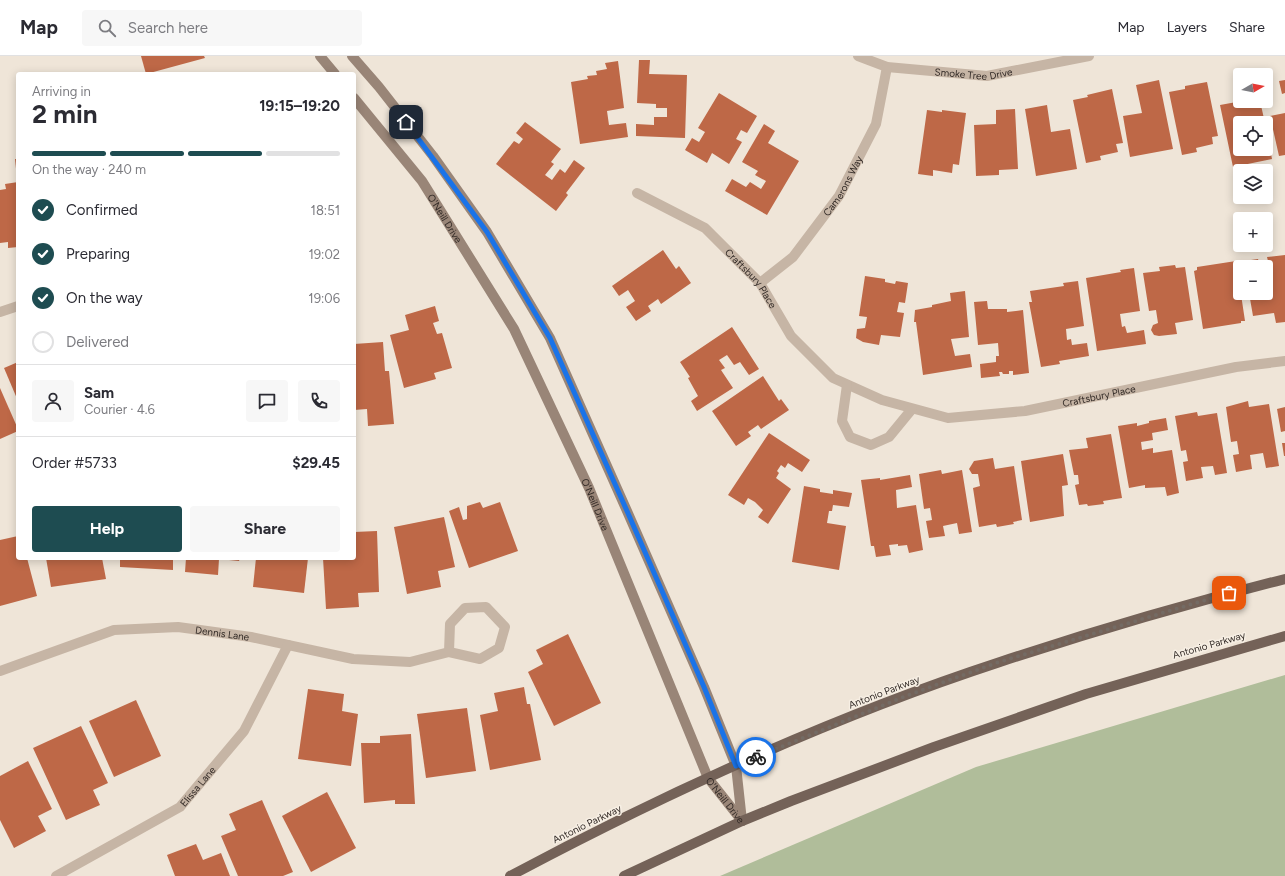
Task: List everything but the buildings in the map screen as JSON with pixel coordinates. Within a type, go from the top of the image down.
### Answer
[{"type":"main road","points":[[320,56],[333,72]]},
{"type":"main road","name":"O'Neill Drive","points":[[352,56],[379,87],[433,156],[487,232],[550,338],[704,687],[736,766],[742,821]]},
{"type":"main road","name":"O'Neill Drive","points":[[356,100],[422,181],[514,329],[589,488],[708,778],[742,821]]},
{"type":"main road","name":"Antonio Parkway","points":[[510,876],[708,778],[883,705],[999,662],[1201,600],[1285,579]]},
{"type":"main road","name":"Antonio Parkway","points":[[624,876],[742,821],[934,747],[1086,694],[1285,636]]},
{"type":"street","name":"Smoke Tree Drive","points":[[858,56],[887,67],[987,76],[1089,56]]},
{"type":"street","name":"Camerons Way","points":[[760,283],[793,257],[839,196],[876,124],[887,67]]},
{"type":"street","name":"Craftsbury Place","points":[[637,193],[705,228],[760,283],[791,336],[833,378],[882,400],[912,409],[948,418],[1025,411],[1236,367],[1285,362]]},
{"type":"street","points":[[0,312],[16,307]]},
{"type":"street","points":[[847,385],[842,421],[850,437],[871,445],[889,437],[912,409]]},
{"type":"street","name":"Dennis Lane","points":[[0,671],[114,630],[178,627],[251,637],[353,659],[410,662],[449,652],[480,659],[499,648],[505,627],[486,608],[466,608],[450,624],[449,652]]},
{"type":"street","name":"Elissa Lane","points":[[56,876],[180,808],[244,731],[288,645]]},
{"type":"green space","points":[[1285,675],[1285,876],[720,876],[976,767]]},
{"type":"way so far","points":[[756,757],[779,746],[911,694],[999,662],[1201,600],[1229,593]]},
{"type":"route","points":[[406,122],[433,156],[487,232],[550,338],[704,687],[736,766],[756,757]]}]
